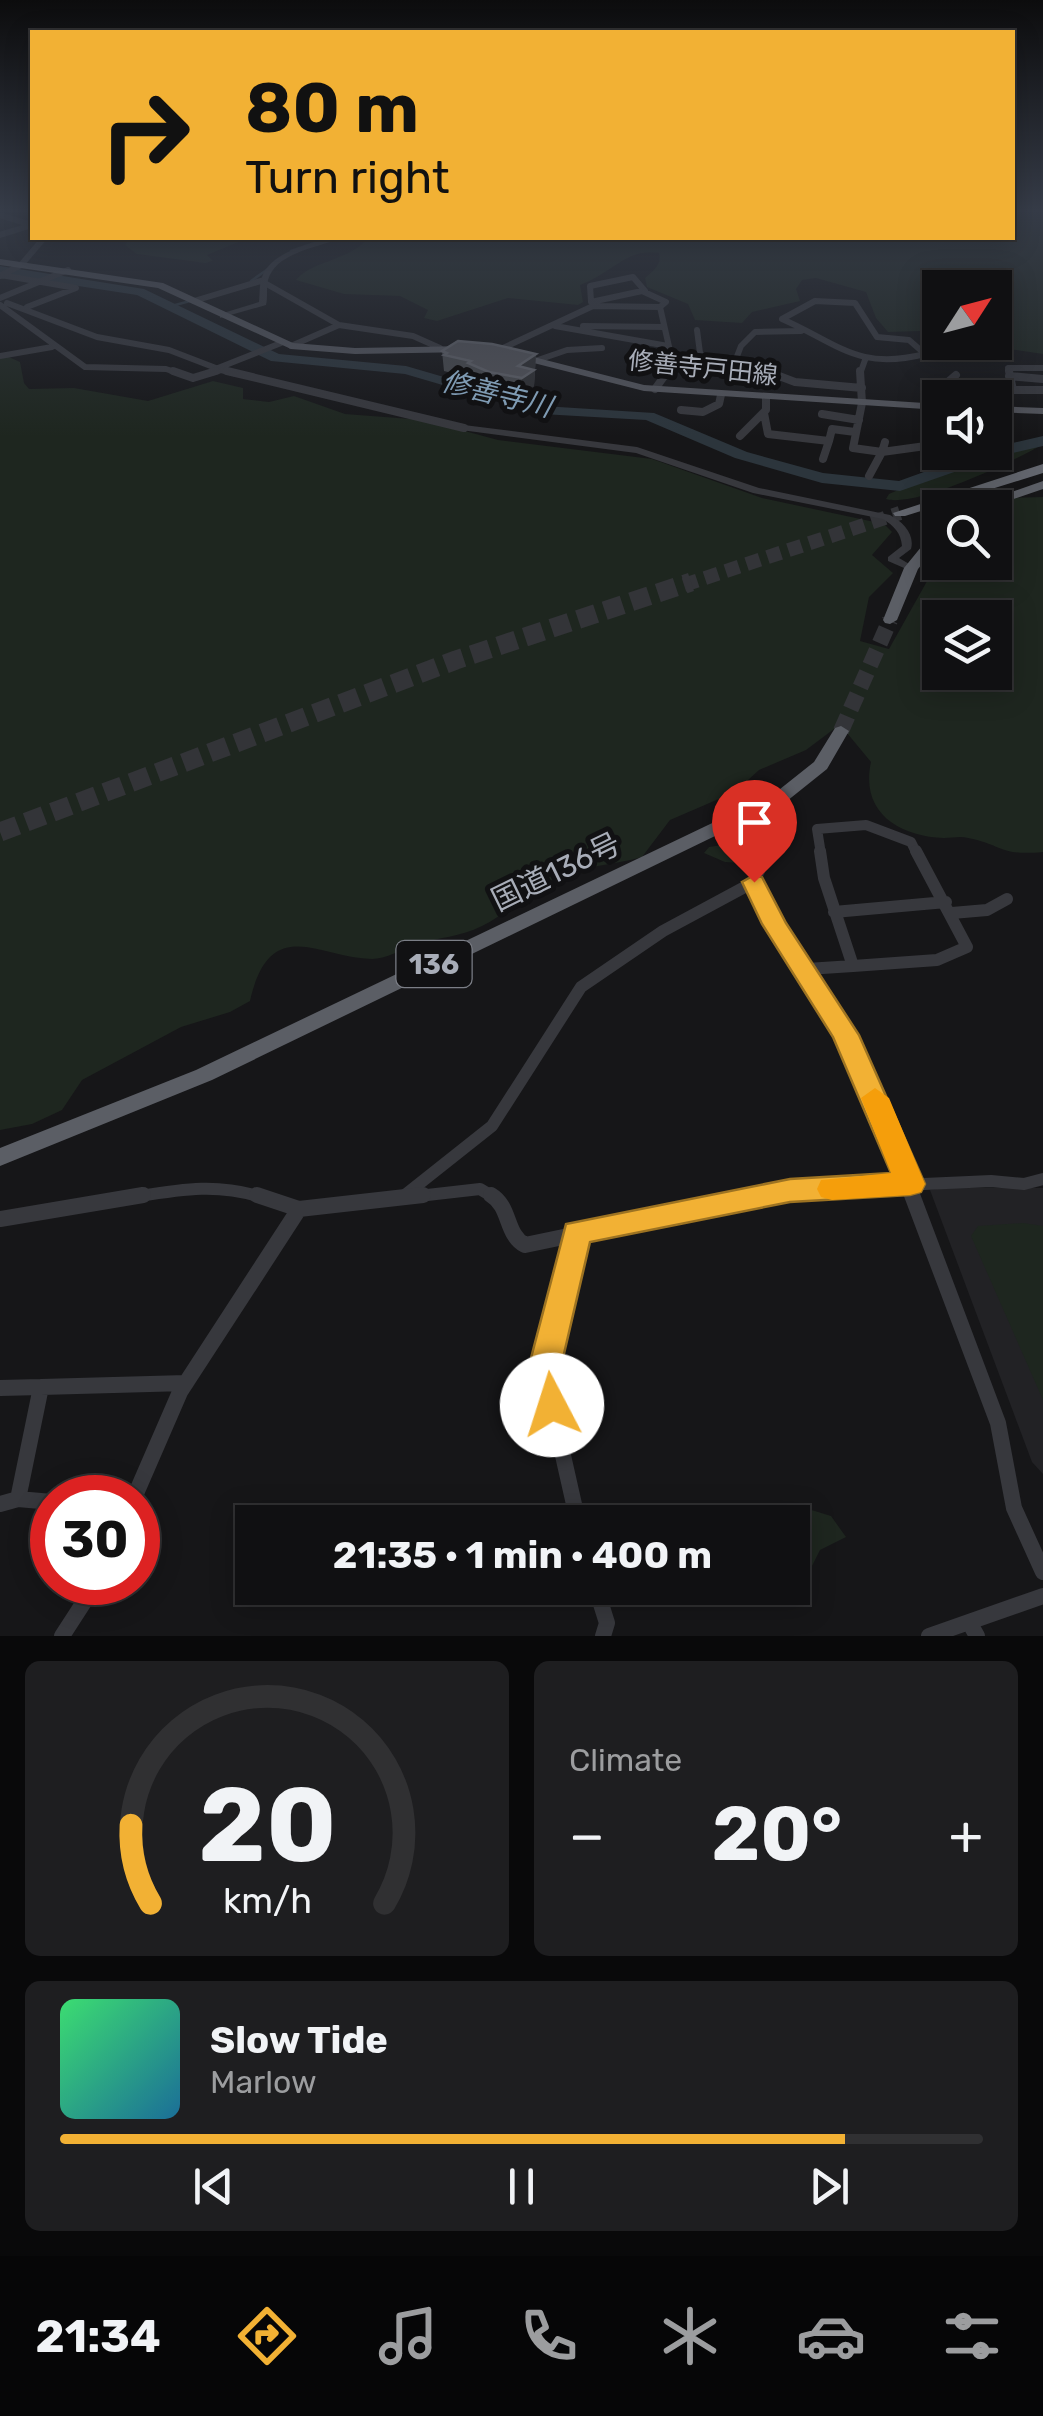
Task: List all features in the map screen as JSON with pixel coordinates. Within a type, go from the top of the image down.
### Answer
[{"type":"highway","points":[[900,513],[1043,467]]},
{"type":"highway","points":[[1012,496],[1039,488]]},
{"type":"highway","points":[[890,620],[911,568],[922,555]]},
{"type":"highway","name":"国道136号","points":[[0,1157],[204,1075],[781,797],[821,765],[840,731]]},
{"type":"main road","name":"修善寺戸田線","points":[[153,284],[281,345],[369,351],[440,348],[518,356],[655,389],[922,405]]},
{"type":"main road","points":[[1012,410],[1043,411]]},
{"type":"street","points":[[0,302],[41,284]]},
{"type":"street","points":[[14,312],[76,288],[65,284]]},
{"type":"street","points":[[194,301],[252,284]]},
{"type":"street","points":[[223,316],[263,303],[264,284]]},
{"type":"street","points":[[270,284],[339,325],[413,336],[440,348]]},
{"type":"street","points":[[592,304],[590,286],[595,284]]},
{"type":"street","points":[[592,304],[660,306],[666,302],[640,284]]},
{"type":"street","points":[[518,356],[503,348],[556,326],[572,312],[592,304],[646,291]]},
{"type":"street","points":[[815,301],[850,301],[868,317],[878,337],[909,340],[925,354],[900,361],[866,360],[838,352],[827,339],[783,321],[782,316],[815,301]]},
{"type":"street","points":[[0,302],[52,346],[88,368],[166,369],[193,378],[339,325]]},
{"type":"street","points":[[0,302],[27,307],[97,337],[169,350],[220,369],[464,428],[638,450],[757,491],[886,517],[899,526],[908,540],[907,547],[892,559],[911,568]]},
{"type":"street","points":[[655,389],[668,380],[672,361],[660,306]]},
{"type":"street","points":[[556,326],[664,327]]},
{"type":"street","points":[[556,326],[668,346]]},
{"type":"street","points":[[697,330],[700,353],[706,361]]},
{"type":"street","points":[[734,364],[741,346],[755,332],[803,330]]},
{"type":"street","points":[[0,356],[52,346]]},
{"type":"street","points":[[538,360],[567,350],[602,348]]},
{"type":"street","points":[[866,360],[860,370],[862,403],[853,448],[922,446]]},
{"type":"street","points":[[672,361],[734,364],[795,382],[862,388]]},
{"type":"street","points":[[1043,368],[1015,365],[1006,370],[1013,390],[1043,390]]},
{"type":"street","points":[[950,380],[956,375]]},
{"type":"street","points":[[1009,376],[1043,379]]},
{"type":"street","points":[[681,410],[706,411],[729,394]]},
{"type":"street","points":[[759,396],[768,419],[768,434],[829,441]]},
{"type":"street","points":[[822,414],[859,420]]},
{"type":"street","points":[[740,436],[768,419]]},
{"type":"street","points":[[823,459],[830,429],[855,432]]},
{"type":"street","points":[[869,476],[883,447]]},
{"type":"street","points":[[406,1195],[492,1126],[581,987],[663,931],[754,882],[779,828],[784,809],[781,797]]},
{"type":"street","points":[[807,969],[853,966],[948,957],[968,943],[911,842],[866,825],[820,827],[816,835],[834,912],[853,966]]},
{"type":"street","points":[[754,882],[774,924],[807,969],[846,1035],[910,1184],[998,1422],[1014,1508],[1043,1572]]},
{"type":"street","points":[[834,912],[949,907],[987,910],[1007,899]]},
{"type":"street","points":[[0,1220],[205,1185],[231,1187],[299,1209],[480,1190],[494,1194],[519,1244],[790,1190],[1024,1184],[1043,1179]]},
{"type":"street","points":[[144,1475],[186,1383],[299,1209]]},
{"type":"street","points":[[574,1505],[546,1380],[553,1320],[577,1232]]},
{"type":"street","points":[[0,1388],[186,1383]]},
{"type":"street","points":[[9,1501],[41,1387]]},
{"type":"street","points":[[929,1636],[973,1629],[1043,1596]]},
{"type":"street","points":[[62,1636],[82,1605]]},
{"type":"street","points":[[602,1605],[608,1623],[603,1636]]},
{"type":"shaded area","points":[[311,284],[581,284],[583,302],[578,305],[508,298],[437,321],[424,318],[428,310],[400,296],[344,294]]},
{"type":"shaded area","points":[[646,284],[799,284],[796,289],[800,301],[752,312],[742,323],[695,320],[688,304]]},
{"type":"shaded area","points":[[839,284],[922,284],[922,331],[888,332],[876,318],[866,292]]},
{"type":"shaded area","points":[[1012,284],[1043,284],[1043,354],[1012,349]]},
{"type":"shaded area","points":[[0,353],[20,362],[29,389],[74,388],[148,401],[213,381],[243,388],[243,399],[269,402],[294,396],[345,414],[424,420],[498,440],[652,459],[762,498],[884,524],[892,532],[872,555],[893,573],[869,597],[860,641],[889,649],[928,580],[1012,580],[1012,498],[1043,497],[1043,852],[1009,851],[968,838],[927,836],[898,826],[886,818],[871,795],[871,762],[847,733],[834,729],[806,750],[759,770],[735,792],[670,820],[642,857],[560,877],[474,930],[377,959],[299,947],[284,949],[270,957],[250,1001],[230,1012],[181,1027],[82,1080],[62,1110],[32,1124],[0,1130]]},
{"type":"shaded area","points":[[1034,446],[1038,447],[1012,460],[1012,452]]},
{"type":"shaded area","points":[[944,470],[991,470],[942,490],[922,490],[918,497],[886,499],[889,494]]},
{"type":"shaded area","points":[[774,823],[756,864],[725,862],[704,853],[709,847],[743,842]]},
{"type":"shaded area","points":[[1043,1188],[1043,1474],[1032,1462],[930,1190]]},
{"type":"shaded area","points":[[978,1226],[1043,1226],[1043,1400],[971,1236]]},
{"type":"shaded area","points":[[810,1510],[831,1516],[846,1537],[820,1550],[812,1566]]},
{"type":"building","points":[[458,341],[536,354],[518,366],[534,370],[522,378],[489,372],[468,363],[471,361],[444,355],[447,353],[442,351]]},
{"type":"waterway","name":"修善寺川","points":[[91,284],[140,292],[276,358],[406,370],[542,410],[649,416],[741,455],[822,478],[900,486],[995,452],[1043,441]]},
{"type":"waterway","points":[[168,307],[190,301]]},
{"type":"tunnel","points":[[684,585],[900,513]]},
{"type":"tunnel","points":[[0,832],[456,660],[691,582]]},
{"type":"tunnel","points":[[841,731],[890,620]]},
{"type":"slow traffic","points":[[832,1189],[910,1184],[875,1098]]},
{"type":"route","points":[[552,1405],[546,1380],[547,1358],[556,1305],[577,1232],[790,1190],[910,1184],[846,1035],[807,969],[774,924],[754,882]]}]
